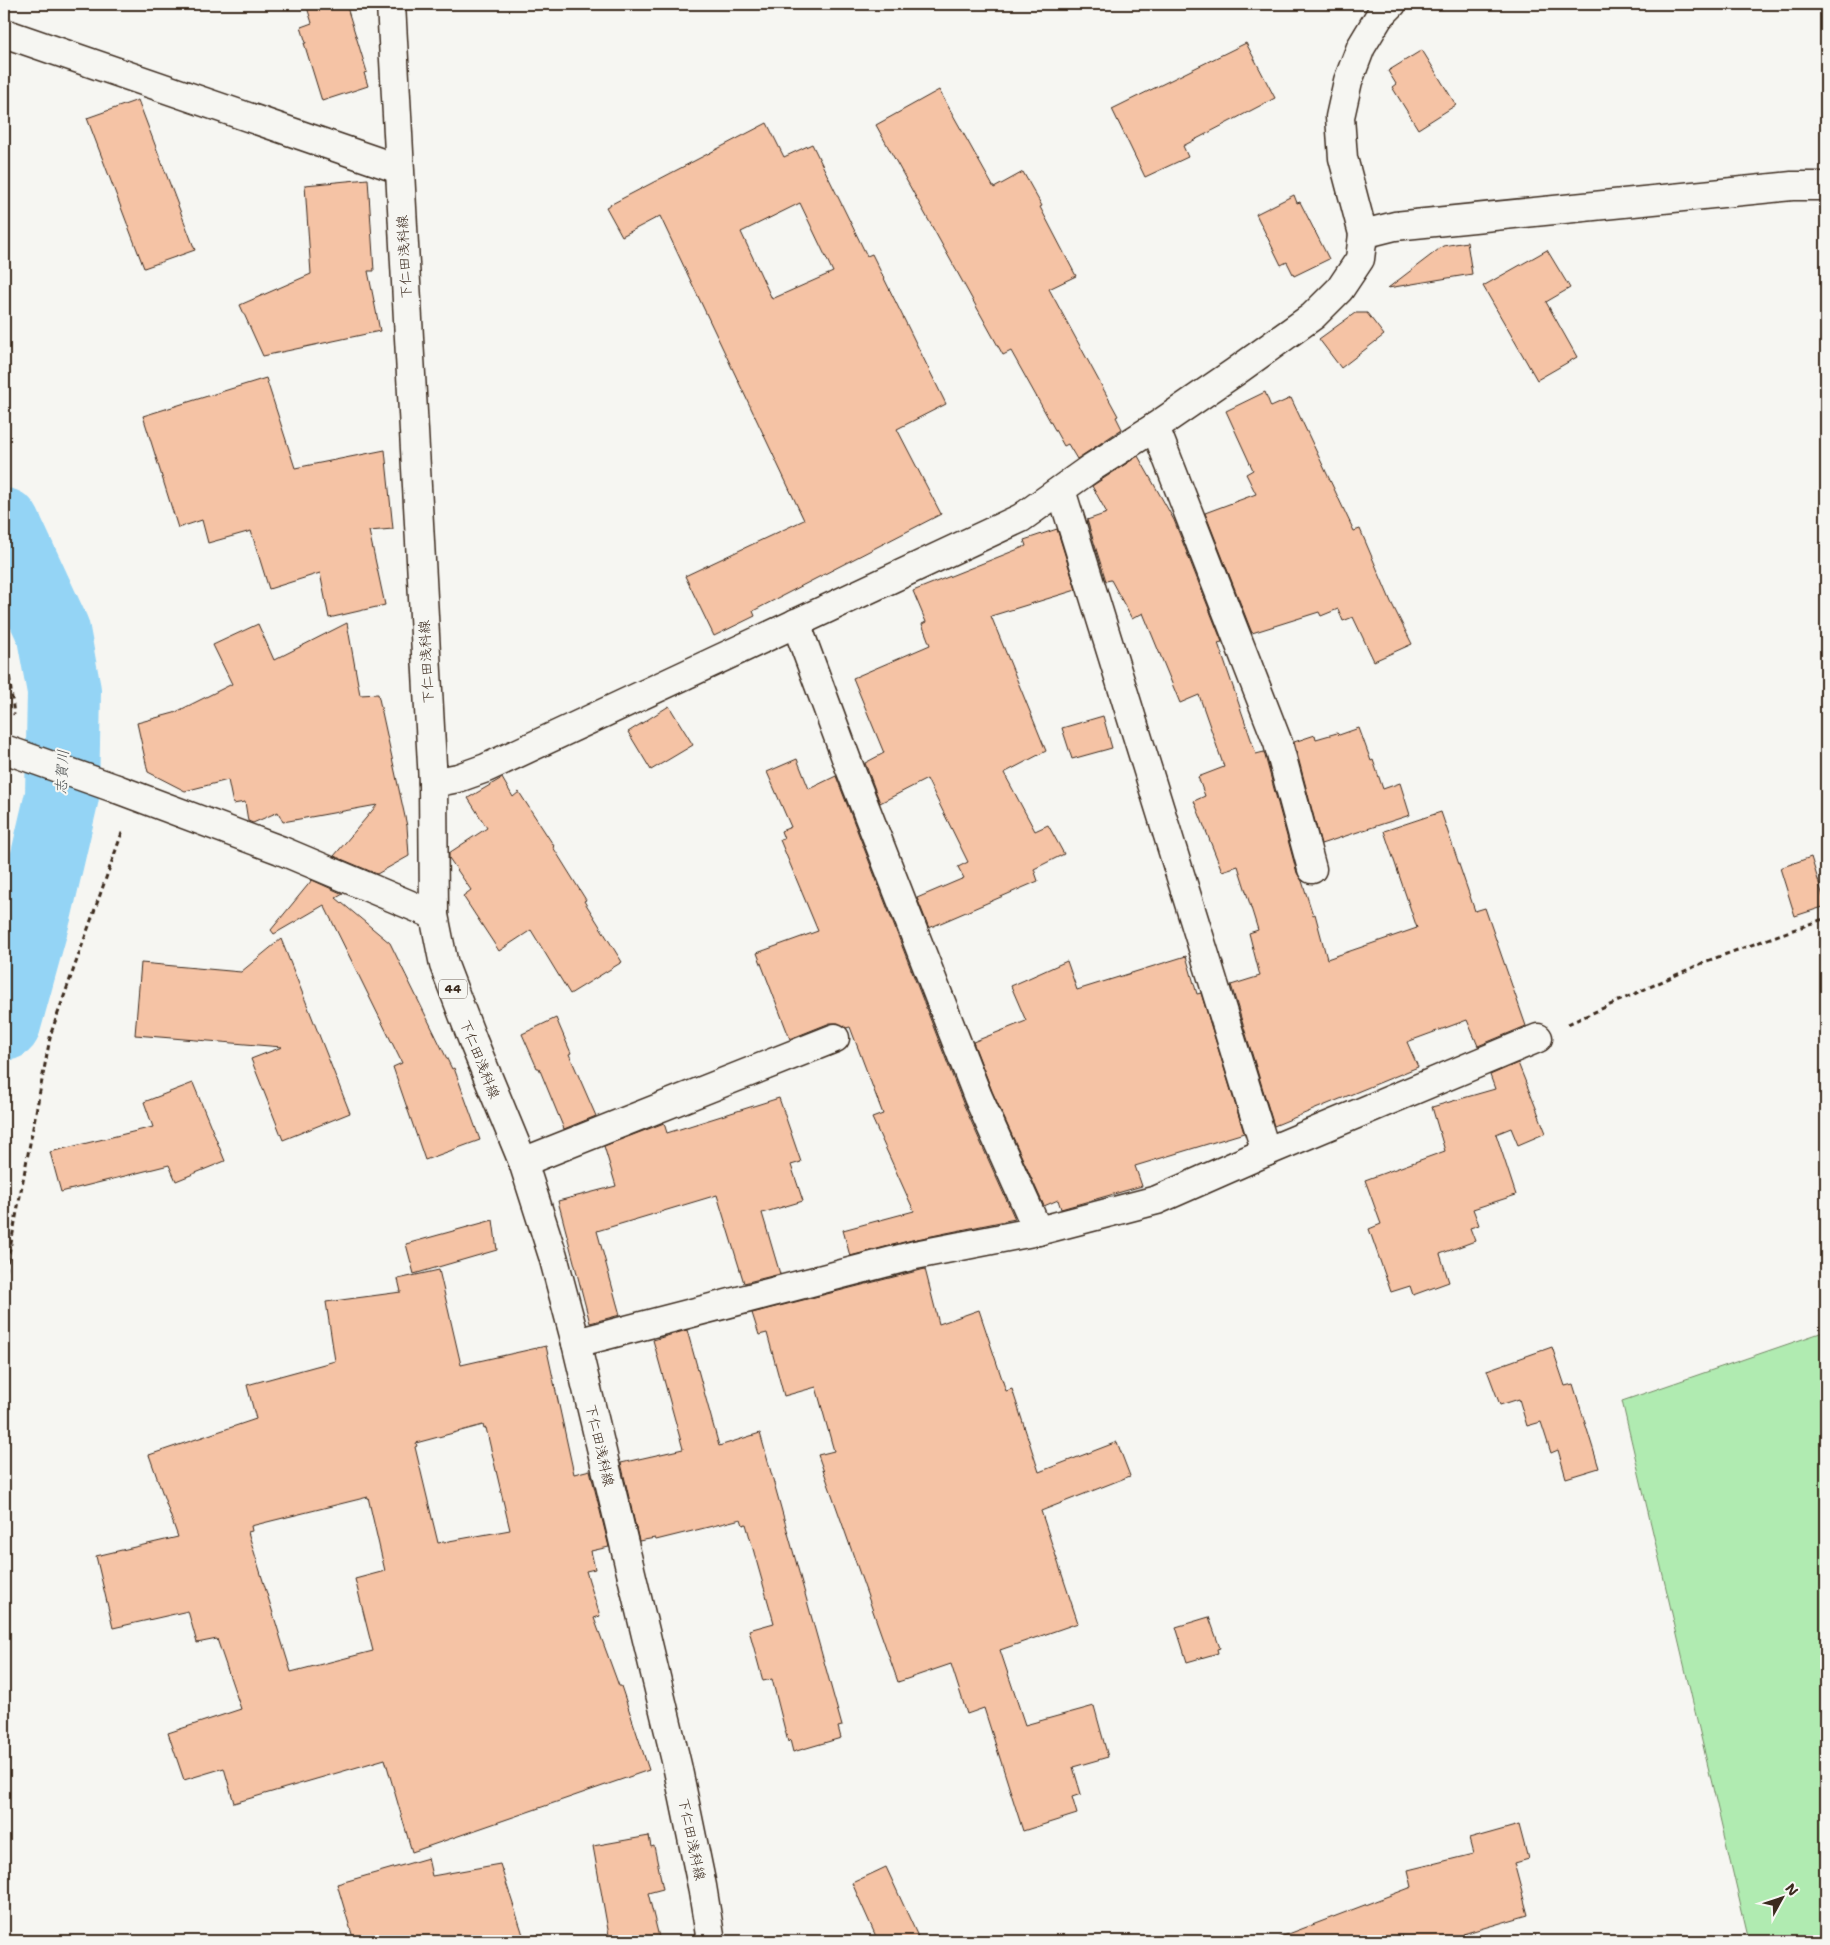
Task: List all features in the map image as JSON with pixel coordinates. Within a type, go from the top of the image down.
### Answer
[{"type":"street","name":"下仁田浅科線","points":[[391,4],[433,782],[434,915],[444,965],[472,1041],[523,1162],[553,1256],[576,1343],[677,1765],[702,1886],[711,1941]]},
{"type":"street","points":[[433,782],[458,778],[486,768],[1021,518],[1091,468],[1156,427],[1314,316],[1340,288],[1360,259],[1363,234],[1343,158],[1340,117],[1348,81],[1361,47],[1379,17],[1392,4]]},
{"type":"street","points":[[4,33],[399,169]]},
{"type":"street","points":[[1363,234],[1395,226],[1792,186],[1826,186]]},
{"type":"street","points":[[1156,427],[1278,742],[1312,869]]},
{"type":"street","points":[[1061,490],[1266,1152]]},
{"type":"street","points":[[796,623],[849,766],[978,1097],[1038,1231]]},
{"type":"street","points":[[5,749],[127,792],[280,850],[434,915]]},
{"type":"street","points":[[523,1162],[835,1038]]},
{"type":"street","points":[[576,1343],[916,1255],[1038,1231],[1157,1200],[1266,1152],[1538,1038]]},
{"type":"path","points":[[4,1280],[51,1033],[127,792]]},
{"type":"path","points":[[1538,1038],[1707,961],[1826,918]]},
{"type":"green space","points":[[1826,1331],[1826,1941],[1749,1941],[1622,1401]]},
{"type":"building","points":[[306,4],[346,4],[367,72],[364,73],[368,86],[322,101],[301,27],[312,23]]},
{"type":"building","points":[[1246,43],[1275,98],[1183,146],[1188,157],[1145,177],[1112,109]]},
{"type":"building","points":[[1422,50],[1456,105],[1418,129],[1392,87],[1396,84],[1388,71]]},
{"type":"building","points":[[939,90],[994,188],[1023,172],[1076,276],[1049,289],[1118,416],[1116,417],[1122,429],[1077,459],[1068,444],[1064,446],[1011,351],[1003,355],[876,125]]},
{"type":"building","points":[[138,100],[195,250],[144,268],[87,118]]},
{"type":"building","points":[[767,123],[784,157],[812,144],[867,256],[872,254],[946,404],[897,429],[941,514],[753,611],[755,616],[714,636],[685,576],[804,520],[660,216],[622,236],[606,207]],"holes":[[[800,203],[833,272],[772,299],[741,232]]]},
{"type":"building","points":[[368,179],[374,271],[368,271],[380,331],[263,356],[240,305],[311,274],[305,185]]},
{"type":"building","points":[[1294,195],[1297,203],[1300,202],[1329,259],[1294,276],[1287,262],[1281,265],[1256,214]]},
{"type":"building","points":[[1467,242],[1472,274],[1388,288],[1443,246]]},
{"type":"building","points":[[1547,250],[1570,288],[1546,302],[1577,357],[1537,380],[1483,286]]},
{"type":"building","points":[[1355,313],[1367,313],[1384,335],[1341,368],[1319,339]]},
{"type":"building","points":[[266,378],[295,468],[385,450],[393,529],[369,531],[385,605],[329,618],[320,573],[269,589],[251,531],[208,543],[202,520],[178,528],[143,416]]},
{"type":"building","points":[[1265,392],[1271,407],[1291,398],[1354,531],[1360,529],[1391,602],[1412,644],[1374,661],[1353,617],[1343,621],[1338,609],[1321,616],[1319,612],[1252,633],[1205,513],[1256,494],[1246,474],[1253,470],[1226,411]]},
{"type":"building","points":[[1138,456],[1174,520],[1222,642],[1218,643],[1256,754],[1264,752],[1297,873],[1302,881],[1313,915],[1315,914],[1327,959],[1417,928],[1384,831],[1441,812],[1475,911],[1485,908],[1526,1026],[1478,1046],[1467,1020],[1407,1042],[1418,1067],[1274,1126],[1231,985],[1260,976],[1249,933],[1258,930],[1238,866],[1222,871],[1194,801],[1205,796],[1198,777],[1224,767],[1199,695],[1180,703],[1143,613],[1132,619],[1111,580],[1106,581],[1087,520],[1107,513],[1092,486]]},
{"type":"building","points":[[1057,529],[1076,590],[991,616],[1046,751],[1004,773],[1035,831],[1048,825],[1064,854],[1034,869],[1038,881],[929,928],[917,898],[964,878],[958,867],[968,862],[927,779],[880,803],[865,763],[884,753],[853,678],[930,645],[922,624],[926,622],[913,591],[1026,546],[1024,540]]},
{"type":"building","points":[[347,623],[360,695],[378,694],[407,826],[409,856],[377,874],[334,856],[377,805],[283,822],[278,812],[253,823],[248,821],[245,802],[233,804],[228,780],[185,791],[148,772],[137,723],[174,713],[232,684],[213,645],[258,624],[274,660]]},
{"type":"building","points":[[669,706],[693,745],[651,770],[628,732]]},
{"type":"building","points":[[1103,716],[1112,748],[1072,759],[1062,728]]},
{"type":"building","points":[[1359,728],[1383,789],[1400,783],[1410,815],[1321,844],[1294,742],[1315,735],[1316,739],[1337,733],[1339,735]]},
{"type":"building","points":[[797,759],[809,789],[836,776],[963,1103],[1015,1219],[912,1240],[850,1256],[843,1230],[914,1211],[872,1118],[883,1114],[850,1027],[846,1028],[838,1023],[830,1023],[790,1039],[757,953],[818,931],[780,840],[784,839],[781,831],[791,827],[767,772]]},
{"type":"building","points":[[502,778],[513,797],[519,792],[554,846],[586,900],[584,901],[622,962],[570,994],[531,930],[499,951],[463,896],[471,890],[449,858],[449,853],[487,828],[468,798]]},
{"type":"building","points":[[1811,857],[1826,906],[1795,916],[1780,868]]},
{"type":"building","points":[[312,880],[343,894],[336,898],[390,943],[452,1069],[454,1068],[480,1140],[425,1160],[393,1067],[402,1063],[324,905],[274,934],[271,930]]},
{"type":"building","points":[[281,939],[350,1113],[283,1140],[251,1059],[282,1047],[135,1035],[141,963],[241,972]]},
{"type":"building","points":[[1186,956],[1197,994],[1201,993],[1244,1133],[1135,1166],[1142,1186],[1061,1209],[1058,1200],[1044,1206],[992,1091],[973,1042],[1026,1021],[1011,986],[1067,961],[1077,990]]},
{"type":"building","points":[[556,1018],[571,1053],[569,1054],[596,1116],[564,1129],[539,1068],[537,1068],[522,1034]]},
{"type":"building","points":[[1518,1063],[1546,1133],[1518,1145],[1511,1128],[1496,1134],[1516,1195],[1473,1209],[1479,1225],[1470,1228],[1475,1241],[1440,1254],[1449,1282],[1413,1295],[1410,1286],[1391,1292],[1369,1229],[1381,1224],[1365,1180],[1445,1151],[1432,1107],[1495,1089],[1490,1075]]},
{"type":"building","points":[[193,1083],[225,1161],[176,1181],[169,1165],[61,1192],[50,1152],[153,1127],[144,1102]]},
{"type":"building","points":[[779,1098],[801,1162],[791,1165],[803,1201],[762,1213],[780,1274],[744,1283],[717,1195],[597,1231],[620,1315],[590,1323],[558,1201],[616,1186],[604,1146],[664,1123],[667,1133]]},
{"type":"building","points":[[493,1220],[497,1250],[414,1274],[406,1244]]},
{"type":"building","points":[[925,1269],[939,1324],[979,1310],[1006,1391],[1012,1389],[1039,1472],[1117,1442],[1130,1476],[1041,1511],[1078,1623],[1000,1650],[1025,1725],[1094,1706],[1108,1757],[1073,1767],[1081,1794],[1072,1797],[1077,1814],[1023,1831],[984,1708],[967,1714],[951,1664],[898,1682],[818,1455],[834,1451],[816,1387],[784,1396],[767,1333],[759,1335],[752,1313]]},
{"type":"building","points":[[439,1270],[461,1365],[546,1346],[574,1474],[590,1470],[609,1547],[591,1551],[595,1569],[586,1571],[600,1616],[594,1618],[619,1686],[621,1686],[649,1770],[412,1852],[385,1759],[234,1803],[224,1768],[184,1780],[168,1733],[241,1709],[217,1639],[197,1643],[188,1611],[113,1628],[96,1556],[178,1537],[149,1455],[256,1419],[247,1385],[335,1361],[326,1302],[401,1292],[398,1279]],"holes":[[[483,1425],[484,1429],[486,1428],[510,1530],[438,1543],[415,1447],[417,1446],[416,1443]],[[368,1497],[385,1571],[355,1579],[373,1651],[291,1672],[248,1532],[252,1531],[251,1526]]]},
{"type":"building","points":[[687,1330],[719,1446],[760,1433],[842,1726],[838,1727],[841,1738],[793,1752],[790,1740],[788,1742],[772,1679],[763,1681],[749,1630],[774,1623],[746,1524],[743,1525],[741,1519],[656,1540],[655,1538],[639,1541],[621,1463],[683,1449],[653,1340]]},
{"type":"building","points":[[1552,1347],[1565,1386],[1573,1384],[1599,1468],[1566,1478],[1558,1450],[1551,1453],[1541,1422],[1527,1426],[1519,1399],[1500,1405],[1487,1370]]},
{"type":"building","points":[[1209,1617],[1220,1648],[1217,1649],[1218,1653],[1187,1662],[1176,1627]]},
{"type":"building","points":[[1519,1825],[1528,1859],[1514,1863],[1528,1915],[1463,1934],[1465,1941],[1279,1941],[1278,1938],[1412,1887],[1408,1870],[1473,1854],[1469,1839]]},
{"type":"building","points":[[649,1836],[651,1847],[654,1846],[663,1889],[648,1893],[660,1941],[610,1941],[593,1846]]},
{"type":"building","points":[[428,1858],[432,1876],[500,1864],[525,1941],[354,1941],[337,1884]]},
{"type":"building","points":[[886,1867],[920,1941],[878,1941],[852,1883]]},
{"type":"waterway","name":"志賀川","points":[[4,525],[53,631],[64,691],[62,796],[36,908],[4,1024]]}]
